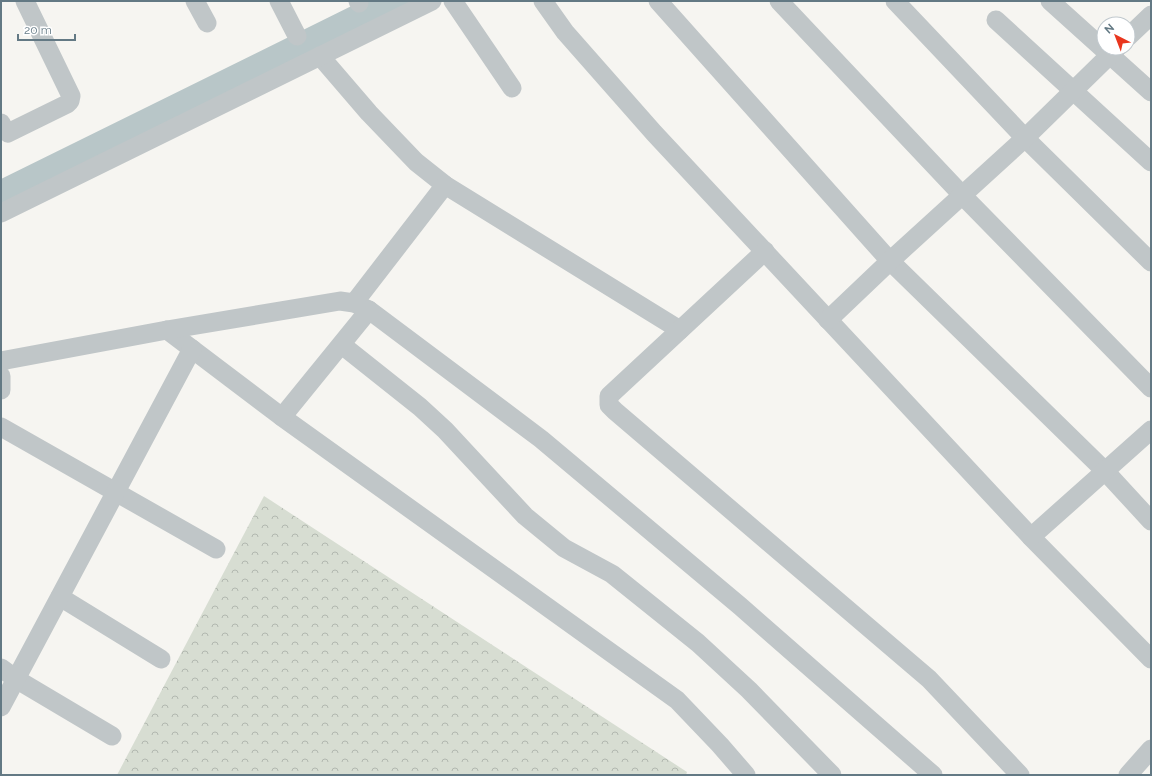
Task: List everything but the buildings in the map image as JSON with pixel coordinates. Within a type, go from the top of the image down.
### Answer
[{"type":"street","points":[[1,123],[8,133],[12,132],[68,104],[71,96],[25,1]]},
{"type":"street","points":[[195,1],[207,23]]},
{"type":"street","points":[[279,1],[297,36]]},
{"type":"street","points":[[1,213],[432,1]]},
{"type":"street","points":[[453,1],[512,88]]},
{"type":"street","points":[[543,1],[565,32],[654,133],[1031,537],[1151,659]]},
{"type":"street","points":[[658,1],[890,261],[1105,471],[1151,521]]},
{"type":"street","points":[[779,1],[962,196],[1151,388]]},
{"type":"street","points":[[894,1],[1025,138],[1151,262]]},
{"type":"street","points":[[1050,1],[1096,38]]},
{"type":"street","points":[[1136,29],[1151,15]]},
{"type":"street","points":[[996,20],[1151,162]]},
{"type":"street","points":[[320,56],[369,112],[416,162],[445,185],[680,330]]},
{"type":"street","points":[[828,320],[890,261],[1025,138],[1109,56]]},
{"type":"street","points":[[1117,56],[1151,92]]},
{"type":"street","points":[[282,418],[342,345],[362,307],[445,185]]},
{"type":"street","points":[[765,251],[610,396],[609,405],[929,679],[1020,775]]},
{"type":"street","points":[[1,361],[167,330],[340,301],[362,307],[541,439],[740,606],[933,775]]},
{"type":"street","points":[[167,330],[282,418],[677,700],[720,744],[746,775]]},
{"type":"street","points":[[342,345],[420,407],[445,430],[525,516],[564,548],[612,574],[698,643],[749,690],[832,775]]},
{"type":"street","points":[[1,707],[192,349]]},
{"type":"street","points":[[1,376],[1,390]]},
{"type":"street","points":[[1,427],[216,548]]},
{"type":"street","points":[[1031,537],[1151,430]]},
{"type":"street","points":[[60,597],[161,659]]},
{"type":"street","points":[[1,668],[16,679],[112,736]]},
{"type":"street","points":[[1128,775],[1151,750]]},
{"type":"green space","points":[[264,496],[687,772],[686,775],[117,775]]},
{"type":"waterway","points":[[1,198],[400,1]]}]
